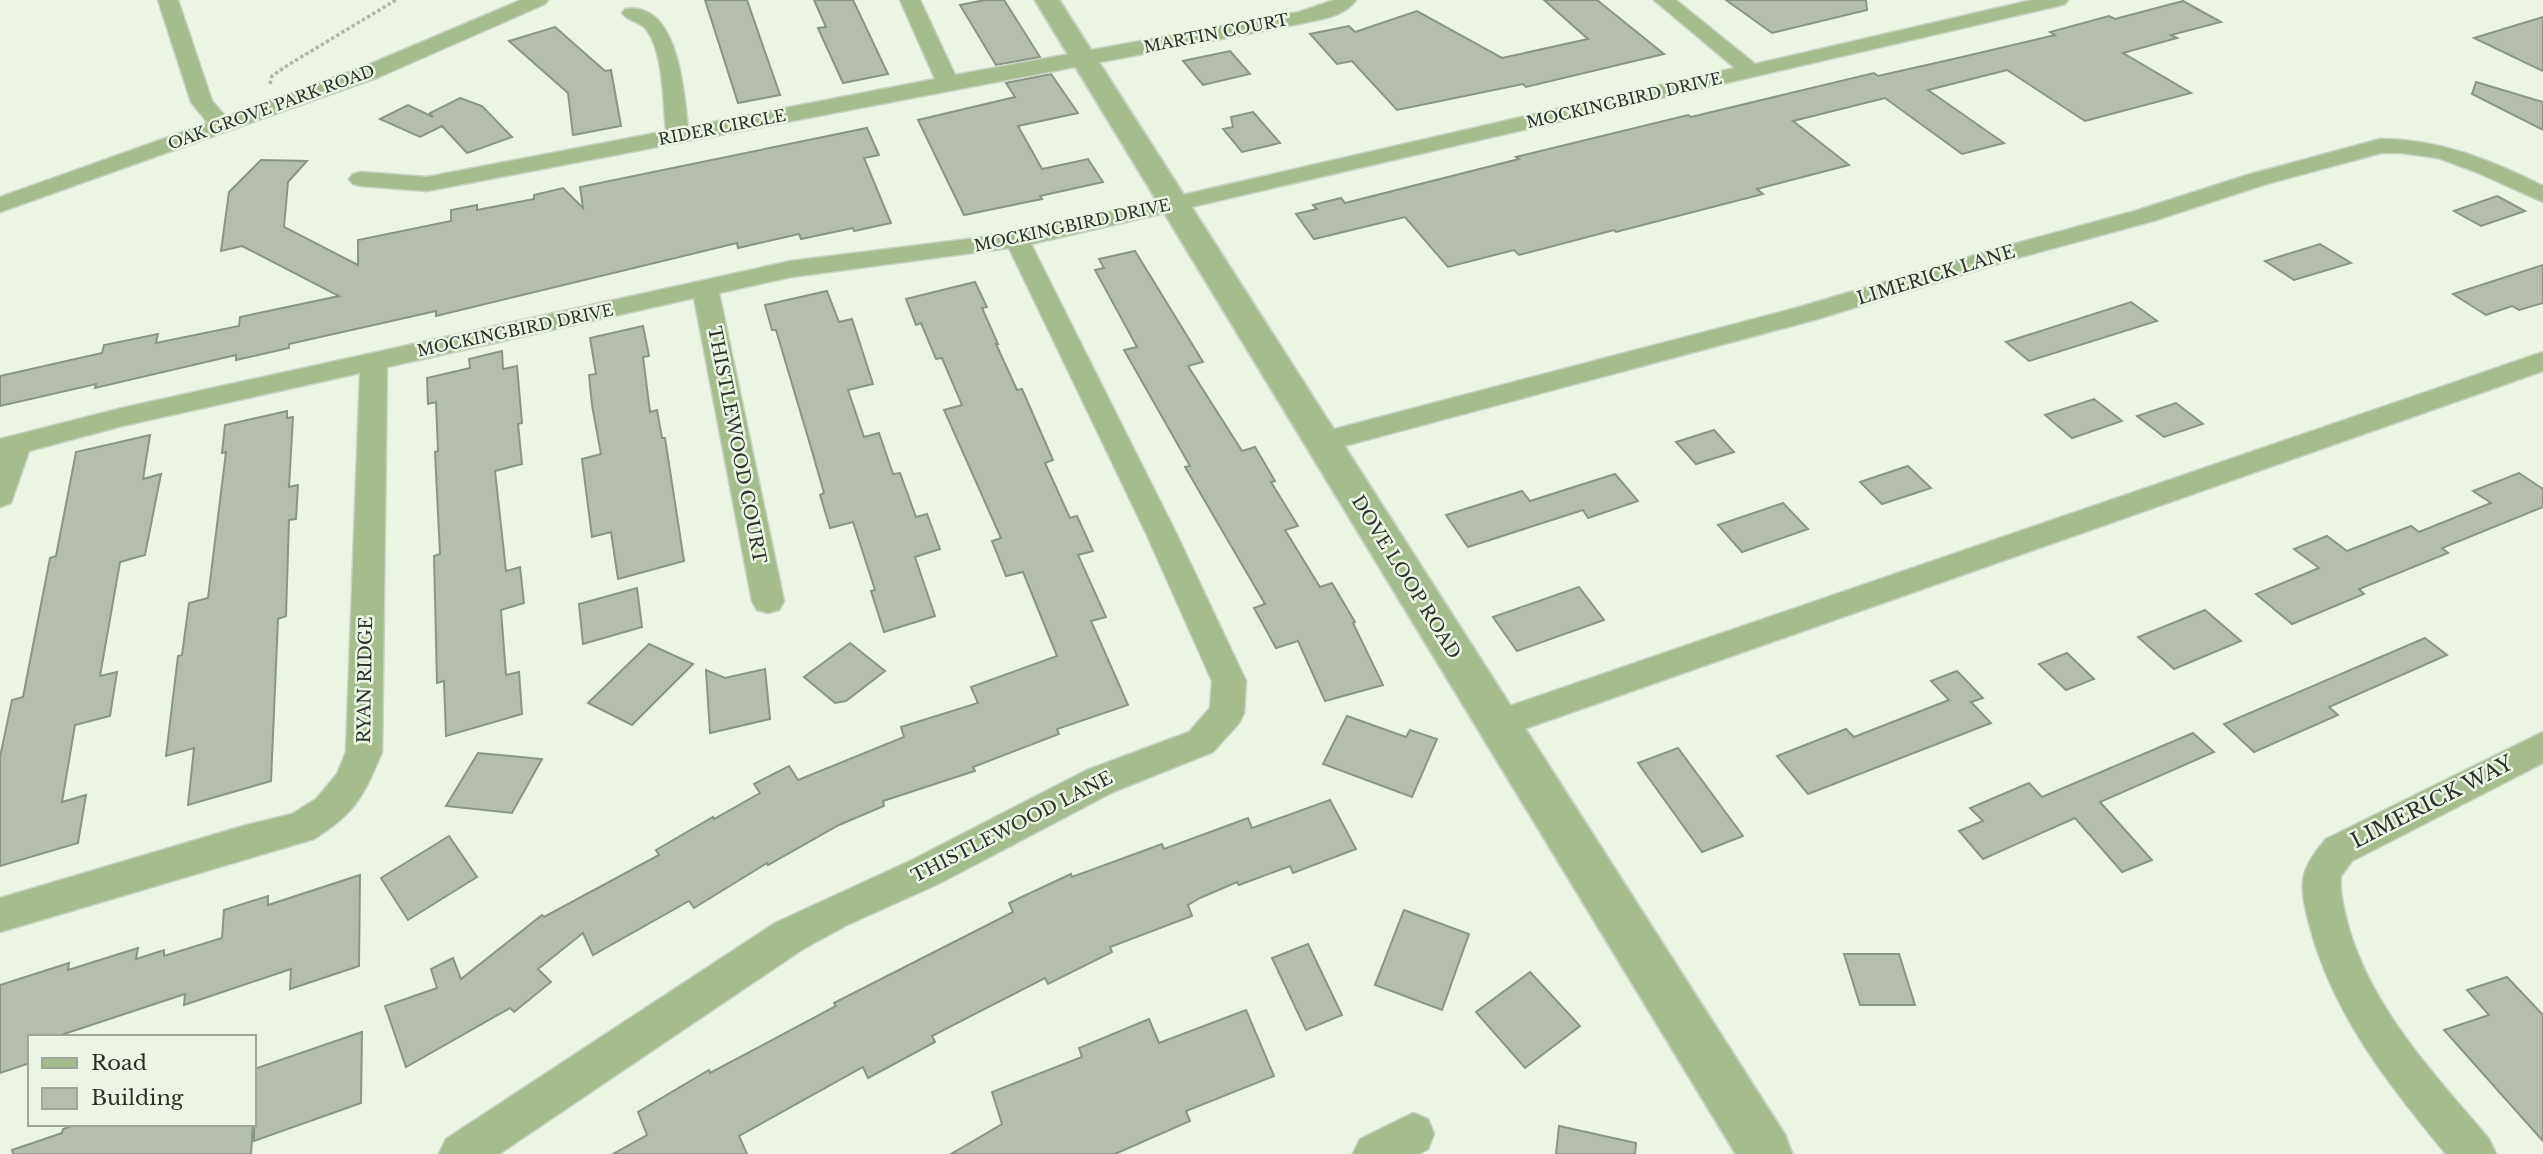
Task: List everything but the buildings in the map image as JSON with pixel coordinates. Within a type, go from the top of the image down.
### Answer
[{"type":"street","points":[[168,0],[202,103],[221,125]]},
{"type":"street","name":"OAK GROVE PARK ROAD","points":[[0,205],[371,72],[461,36],[538,0]]},
{"type":"street","points":[[910,0],[948,83]]},
{"type":"street","name":"DOVE LOOP ROAD","points":[[1047,0],[1766,1154]]},
{"type":"street","name":"MARTIN COURT","points":[[1083,58],[1299,18],[1327,11],[1342,5],[1346,0]]},
{"type":"street","points":[[1664,0],[1751,71]]},
{"type":"street","points":[[1956,0],[1984,17]]},
{"type":"street","name":"MOCKINGBIRD DRIVE","points":[[8,447],[122,416],[792,269],[1017,240],[2058,0]]},
{"type":"street","points":[[632,13],[650,22],[665,48],[678,136]]},
{"type":"street","name":"RIDER CIRCLE","points":[[361,179],[427,184],[1083,58]]},
{"type":"street","name":"LIMERICK LANE","points":[[1322,442],[1805,314],[2008,253],[2144,216],[2255,180],[2379,146],[2396,145],[2438,150],[2499,173],[2543,195]]},
{"type":"street","name":"THISTLEWOOD LANE","points":[[461,1154],[789,936],[925,872],[1100,781],[1201,742],[1227,713],[1229,681],[1161,533],[1017,240]]},
{"type":"street","name":"THISTLEWOOD COURT","points":[[705,288],[768,601]]},
{"type":"street","name":"RYAN RIDGE","points":[[0,915],[243,842],[301,828],[329,810],[351,783],[364,752],[374,361]]},
{"type":"street","points":[[1498,724],[2543,361]]},
{"type":"street","points":[[0,496],[8,447]]},
{"type":"street","name":"LIMERICK WAY","points":[[2474,1154],[2393,1057],[2354,998],[2333,947],[2323,898],[2323,872],[2339,850],[2543,746]]},
{"type":"street","points":[[1375,1154],[1413,1134]]}]
